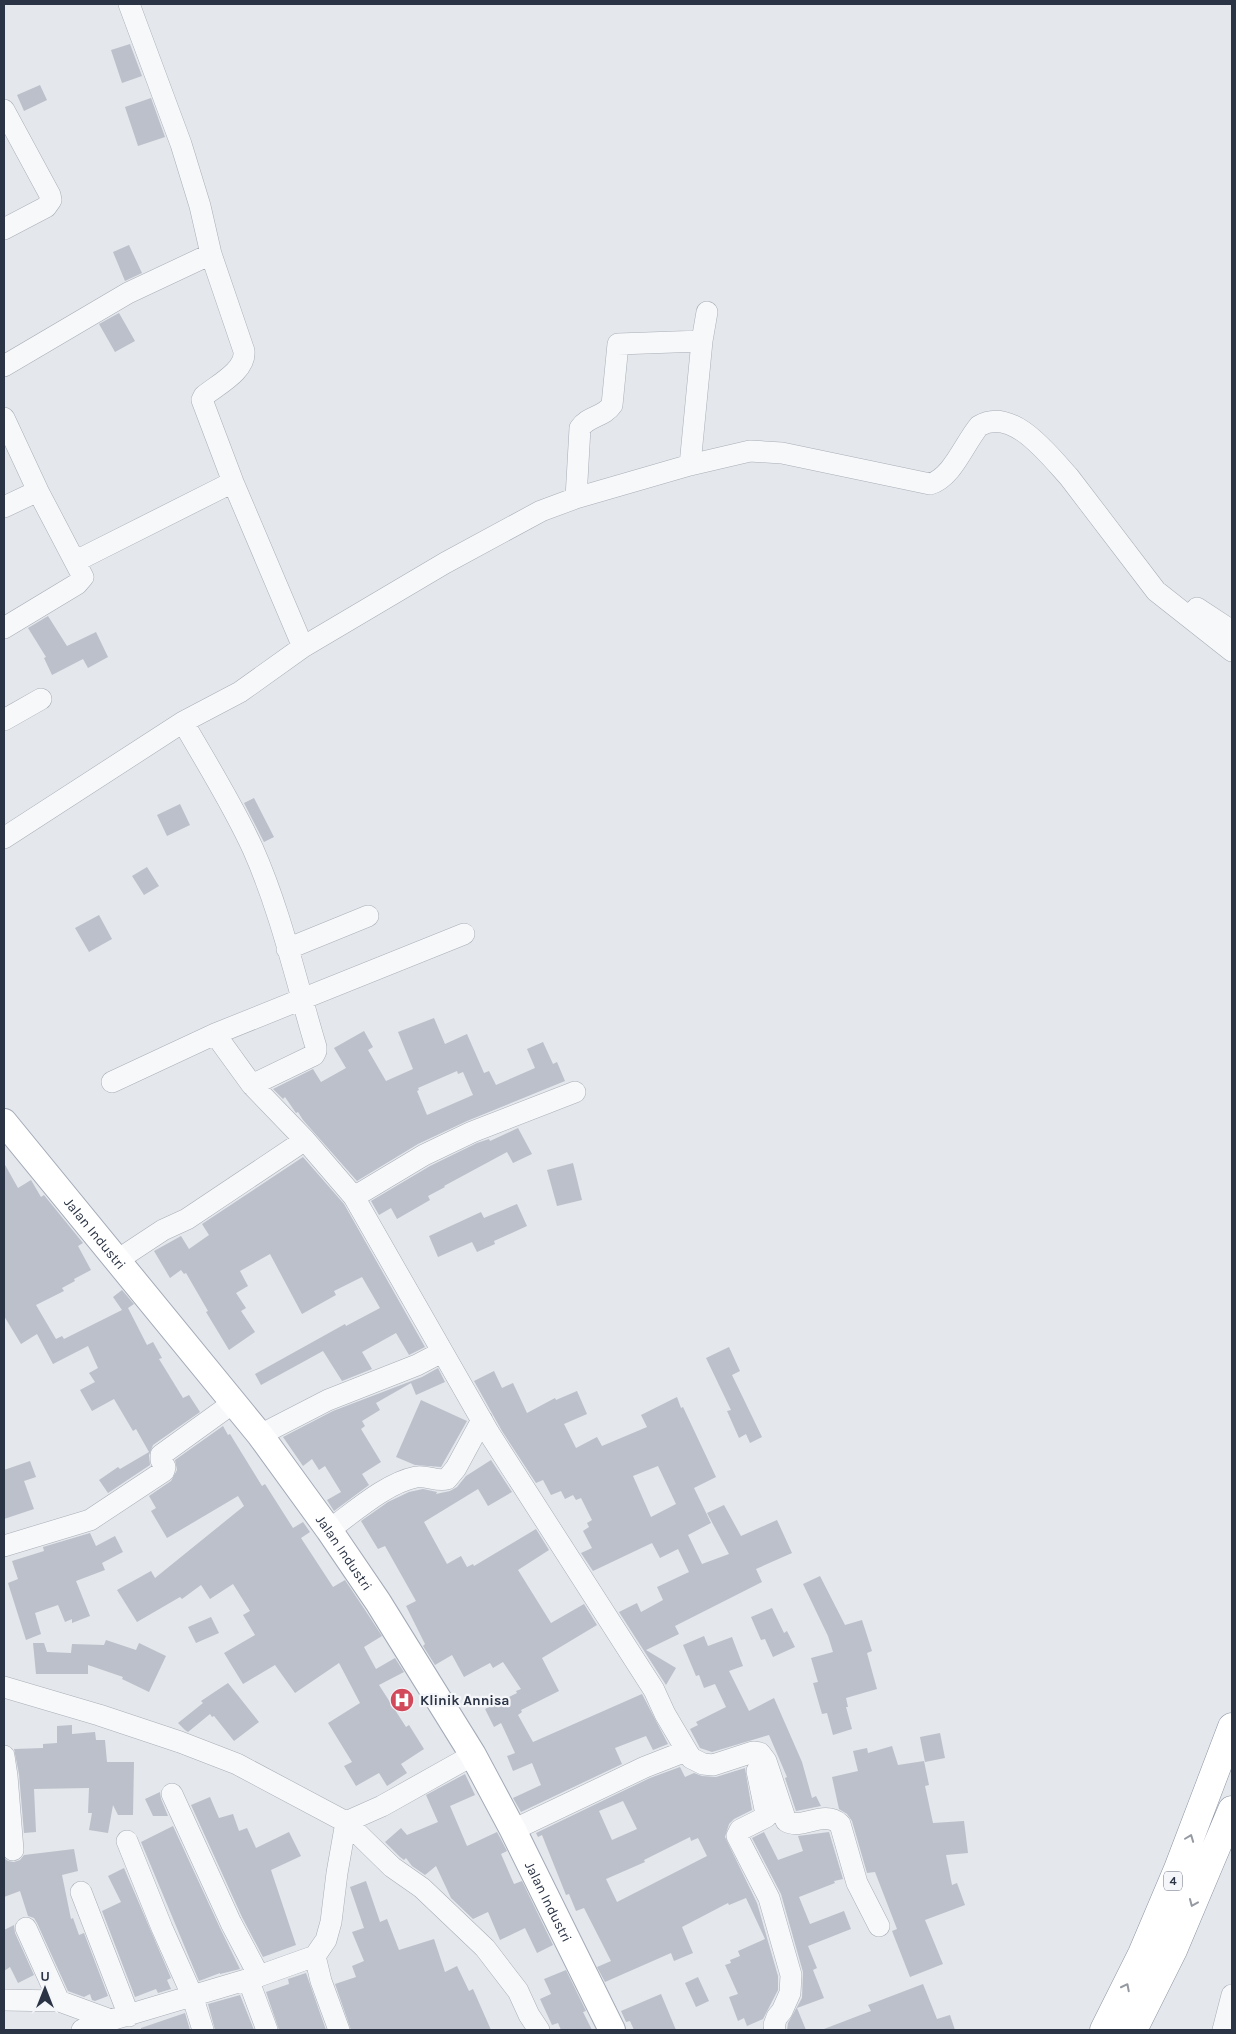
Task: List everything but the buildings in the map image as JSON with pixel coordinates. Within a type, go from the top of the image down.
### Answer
[{"type":"highway","name":"4","points":[[1104,2030],[1146,1946],[1232,1728]]},
{"type":"highway","name":"4","points":[[1134,2030],[1173,1950],[1232,1810]]},
{"type":"main road","name":"Jalan Industri","points":[[5,1125],[260,1435],[329,1530],[401,1638],[473,1755],[513,1830],[612,2030]]},
{"type":"street","points":[[129,4],[161,95],[181,144],[200,206],[211,254],[244,351],[244,358],[239,368],[204,396],[202,400],[233,482],[303,647]]},
{"type":"street","points":[[4,110],[51,200],[46,207],[4,229]]},
{"type":"street","points":[[4,366],[128,293],[211,254]]},
{"type":"street","points":[[690,466],[702,341],[707,312]]},
{"type":"street","points":[[576,498],[580,428],[586,421],[606,412],[612,405],[618,344],[702,341]]},
{"type":"street","points":[[4,418],[38,492],[82,575],[80,582],[4,628]]},
{"type":"street","points":[[4,838],[183,722],[240,692],[303,647],[489,538],[541,511],[576,498],[690,466],[750,452],[782,453],[930,484],[939,482],[946,475],[979,426],[987,421],[1006,422],[1023,432],[1053,459],[1156,591],[1232,651]]},
{"type":"street","points":[[76,561],[233,482]]},
{"type":"street","points":[[4,508],[38,492]]},
{"type":"street","points":[[1156,591],[1195,606],[1232,631]]},
{"type":"street","points":[[4,720],[41,699]]},
{"type":"street","points":[[183,722],[252,848],[278,918],[316,1047],[315,1053],[252,1085]]},
{"type":"street","points":[[287,949],[368,916]]},
{"type":"street","points":[[112,1082],[215,1034],[464,934]]},
{"type":"street","points":[[215,1034],[252,1085],[305,1140],[354,1197],[482,1420],[529,1498],[654,1690],[665,1714],[691,1758],[703,1764],[713,1765],[754,1752],[760,1753],[766,1761],[786,1821],[796,1823],[828,1819],[840,1824],[857,1883],[880,1926]]},
{"type":"street","points":[[354,1197],[432,1151],[472,1132],[574,1092]]},
{"type":"street","points":[[116,1261],[163,1230],[187,1219],[305,1140]]},
{"type":"street","points":[[260,1435],[328,1400],[417,1365],[442,1352]]},
{"type":"street","points":[[4,1546],[90,1520],[164,1471],[165,1467],[161,1456],[233,1403]]},
{"type":"street","points":[[329,1530],[385,1491],[408,1479],[420,1476],[440,1480],[447,1479],[456,1468],[482,1420]]},
{"type":"street","points":[[4,1687],[99,1715],[180,1742],[237,1764],[346,1822],[392,1868],[422,1888],[485,1948],[518,1991],[529,2015],[539,2030]]},
{"type":"street","points":[[513,1830],[645,1767],[686,1751]]},
{"type":"street","points":[[754,1752],[766,1814],[764,1819],[740,1830],[737,1836],[768,1898],[790,1975],[790,1993],[782,2011],[777,2017],[774,2025],[775,2030]]},
{"type":"street","points":[[346,1822],[382,1806],[473,1755]]},
{"type":"street","points":[[5,1770],[13,1850]]},
{"type":"street","points":[[172,1794],[254,1978],[267,2030]]},
{"type":"street","points":[[82,2030],[192,1995],[254,1978],[315,1956],[326,1940],[331,1922],[336,1873],[346,1822]]},
{"type":"street","points":[[127,1841],[192,1995],[203,2030]]},
{"type":"street","points":[[81,1892],[120,2018]]},
{"type":"street","points":[[26,1928],[58,2001]]},
{"type":"street","points":[[315,1956],[321,1980],[339,2030]]},
{"type":"street","points":[[1223,2030],[1232,1995]]},
{"type":"street","points":[[4,2000],[58,2001],[120,2018]]},
{"type":"place","name":"Klinik Annisa","points":[[402,1700]]}]
